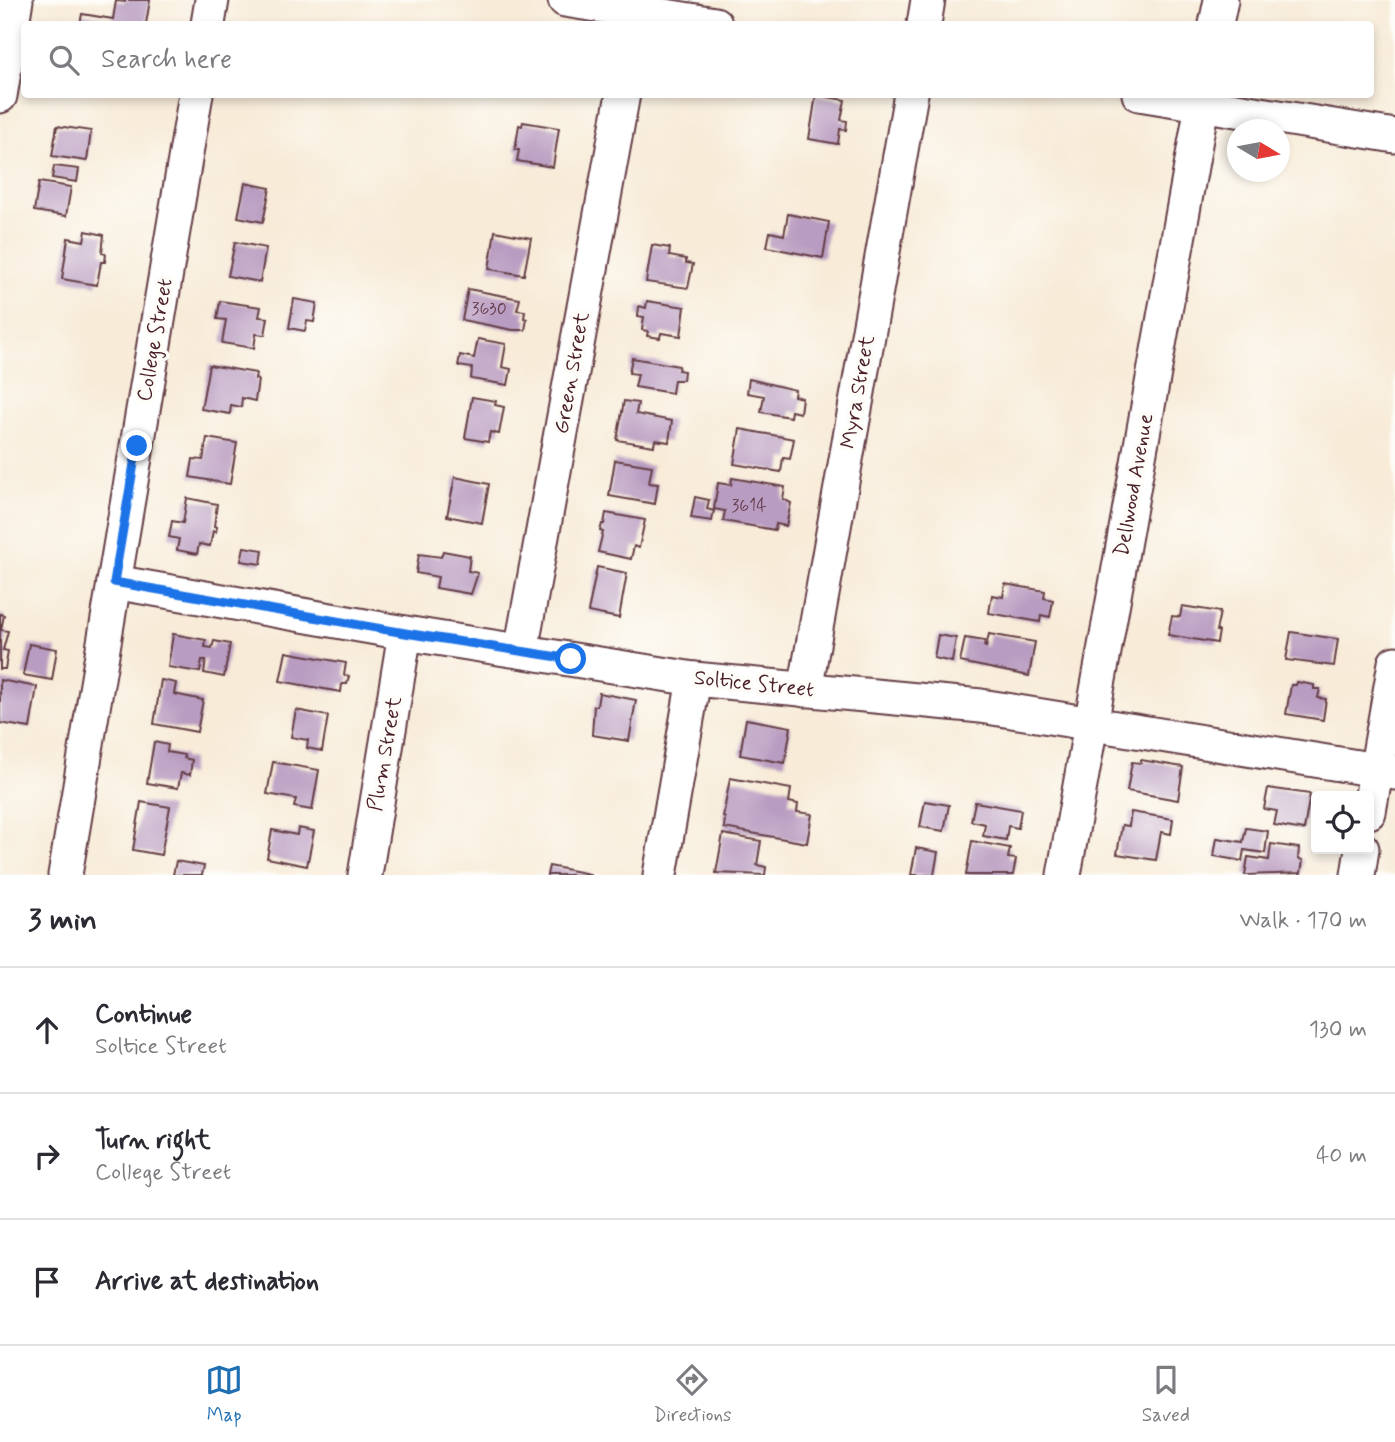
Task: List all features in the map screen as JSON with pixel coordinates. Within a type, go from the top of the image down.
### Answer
[{"type":"street","points":[[0,96],[16,0]]},
{"type":"street","points":[[208,21],[212,0]]},
{"type":"street","points":[[565,0],[696,21]]},
{"type":"street","points":[[924,21],[928,0]]},
{"type":"street","points":[[1217,21],[1221,0]]},
{"type":"street","name":"College Street","points":[[65,875],[195,98]]},
{"type":"street","name":"Green Street","points":[[521,651],[622,98]]},
{"type":"street","name":"Myra Street","points":[[805,691],[910,98]]},
{"type":"street","points":[[1182,98],[1395,136]]},
{"type":"street","name":"Dellwood Avenue","points":[[1064,875],[1203,100]]},
{"type":"street","name":"Soltice Street","points":[[114,582],[405,633],[694,679],[981,706],[1386,771]]},
{"type":"street","name":"Plum Street","points":[[365,875],[405,633]]},
{"type":"street","points":[[1374,800],[1386,771],[1395,663]]},
{"type":"street","points":[[660,875],[694,679]]},
{"type":"street","points":[[1358,875],[1361,854]]},
{"type":"building","points":[[150,0],[146,21],[81,21],[82,14],[113,19],[116,1]]},
{"type":"building","points":[[816,98],[845,100],[841,120],[847,121],[846,130],[840,129],[838,144],[809,139]]},
{"type":"building","points":[[523,122],[559,128],[553,167],[517,161],[519,150],[515,150],[519,125],[522,126]]},
{"type":"building","points":[[57,126],[91,131],[87,161],[52,156]]},
{"type":"building","points":[[54,166],[79,169],[77,182],[52,178]]},
{"type":"building","points":[[39,182],[71,187],[66,216],[34,211]]},
{"type":"building","points":[[245,183],[270,188],[263,222],[238,217]]},
{"type":"building","points":[[788,214],[829,222],[823,258],[767,247],[770,232],[784,235]]},
{"type":"building","points":[[86,231],[104,235],[102,253],[106,254],[105,262],[101,262],[97,285],[62,279],[68,238],[84,241]]},
{"type":"building","points":[[495,231],[531,238],[524,275],[489,269]]},
{"type":"building","points":[[235,242],[266,248],[260,282],[228,276]]},
{"type":"building","points":[[652,245],[670,248],[669,256],[686,259],[686,263],[693,264],[688,288],[646,282]]},
{"type":"building","points":[[468,289],[520,299],[517,310],[525,311],[525,330],[462,320]]},
{"type":"building","points":[[294,299],[317,303],[314,322],[307,321],[305,331],[289,328]]},
{"type":"building","points":[[220,301],[261,307],[259,317],[268,318],[265,335],[256,334],[254,348],[222,343],[226,320],[217,319]]},
{"type":"building","points":[[647,301],[685,307],[681,336],[661,333],[660,338],[647,336],[648,331],[642,330],[644,317],[638,316],[639,306],[646,308]]},
{"type":"building","points":[[478,339],[506,344],[502,367],[511,369],[508,385],[471,379],[472,368],[458,366],[460,355],[474,358]]},
{"type":"building","points":[[632,358],[679,366],[678,370],[684,371],[683,380],[674,380],[672,393],[635,387],[638,374],[629,373]]},
{"type":"building","points":[[209,365],[256,373],[255,379],[258,380],[255,401],[242,398],[241,407],[231,405],[230,414],[201,409]]},
{"type":"building","points":[[749,379],[795,390],[794,396],[802,398],[800,413],[791,411],[790,417],[761,412],[764,396],[747,393]]},
{"type":"building","points":[[472,397],[496,401],[495,405],[504,407],[499,434],[490,432],[488,442],[465,438]]},
{"type":"building","points":[[624,401],[638,403],[636,414],[672,421],[669,442],[655,440],[654,446],[617,440]]},
{"type":"building","points":[[740,429],[794,439],[790,459],[783,458],[781,472],[734,464]]},
{"type":"building","points":[[207,438],[237,443],[230,484],[190,477],[193,459],[203,460]]},
{"type":"building","points":[[615,460],[652,466],[649,483],[658,484],[655,504],[609,496]]},
{"type":"building","points":[[455,477],[489,484],[482,523],[447,516]]},
{"type":"building","points":[[732,478],[785,487],[783,499],[791,503],[786,526],[776,524],[775,530],[723,521],[725,511],[714,509],[718,483],[731,485]]},
{"type":"building","points":[[695,497],[709,500],[707,509],[714,511],[712,521],[691,518]]},
{"type":"building","points":[[187,498],[217,504],[214,526],[217,527],[216,532],[213,531],[210,546],[199,544],[197,554],[177,550],[179,539],[169,537],[172,521],[183,523]]},
{"type":"building","points":[[606,513],[645,520],[639,548],[634,546],[631,559],[598,552],[603,532],[600,531]]},
{"type":"building","points":[[244,547],[263,550],[261,564],[241,561]]},
{"type":"building","points":[[443,551],[470,556],[468,571],[478,573],[471,594],[436,588],[438,577],[416,573],[419,554],[441,557]]},
{"type":"building","points":[[597,567],[627,573],[619,618],[588,612]]},
{"type":"building","points":[[1005,584],[1045,591],[1044,598],[1053,600],[1050,617],[1041,615],[1040,622],[989,613],[992,595],[1003,597]]},
{"type":"building","points":[[1182,606],[1220,612],[1216,631],[1219,631],[1217,643],[1168,635],[1172,616],[1180,617]]},
{"type":"building","points":[[0,614],[4,615],[1,630],[8,631],[3,650],[8,651],[5,669],[0,669]]},
{"type":"building","points":[[1291,632],[1338,639],[1334,666],[1286,660]]},
{"type":"building","points":[[173,634],[206,640],[205,647],[212,648],[214,641],[230,644],[224,677],[204,673],[206,660],[202,660],[200,672],[168,667]]},
{"type":"building","points":[[989,634],[1035,642],[1029,676],[960,662],[965,638],[985,641],[986,647]]},
{"type":"building","points":[[938,635],[956,638],[952,662],[934,658]]},
{"type":"building","points":[[29,644],[57,649],[52,680],[23,675]]},
{"type":"building","points":[[286,652],[346,663],[344,675],[349,676],[347,684],[342,684],[341,692],[280,681]]},
{"type":"building","points":[[0,680],[37,687],[30,728],[0,723]]},
{"type":"building","points":[[161,680],[176,683],[174,694],[203,700],[197,732],[154,724]]},
{"type":"building","points":[[1297,682],[1320,689],[1318,698],[1326,699],[1323,720],[1286,714],[1291,685],[1296,685]]},
{"type":"building","points":[[599,693],[636,700],[629,741],[592,735],[594,706],[597,706]]},
{"type":"building","points":[[296,710],[328,716],[322,751],[307,748],[308,740],[291,737]]},
{"type":"building","points":[[746,719],[791,727],[785,763],[740,755]]},
{"type":"building","points":[[154,742],[168,745],[167,752],[184,755],[184,758],[192,760],[190,775],[181,773],[178,788],[147,783]]},
{"type":"building","points":[[1141,760],[1183,767],[1178,800],[1127,791],[1132,762],[1141,763]]},
{"type":"building","points":[[273,762],[319,770],[312,810],[294,807],[296,799],[267,794]]},
{"type":"building","points":[[730,778],[791,789],[789,802],[798,804],[797,812],[812,814],[807,843],[724,828],[723,817]]},
{"type":"building","points":[[1268,788],[1310,794],[1304,830],[1274,825],[1277,811],[1264,809]]},
{"type":"building","points":[[925,801],[949,805],[944,831],[920,827]]},
{"type":"building","points":[[141,802],[170,807],[161,855],[133,850]]},
{"type":"building","points":[[975,802],[1021,810],[1018,828],[1008,826],[1006,840],[983,836],[985,824],[971,821]]},
{"type":"building","points":[[1131,812],[1173,819],[1171,834],[1161,832],[1156,860],[1117,854],[1122,825],[1129,826]]},
{"type":"building","points":[[298,828],[314,831],[307,866],[267,858],[272,830],[297,835]]},
{"type":"building","points":[[1246,828],[1268,831],[1265,853],[1244,850],[1242,861],[1214,856],[1217,838],[1243,842]]},
{"type":"building","points":[[723,834],[761,841],[757,865],[766,867],[765,875],[716,873]]},
{"type":"building","points":[[972,841],[1010,848],[1008,858],[1016,859],[1013,875],[966,875]]},
{"type":"building","points":[[1271,844],[1299,848],[1298,859],[1303,860],[1301,873],[1245,875],[1248,857],[1269,860]]},
{"type":"building","points":[[916,848],[938,852],[934,875],[911,875]]},
{"type":"building","points":[[176,861],[204,866],[202,875],[173,875]]},
{"type":"building","points":[[549,866],[590,874],[590,875],[547,875]]},
{"type":"route","points":[[137,446],[114,582],[571,659]]}]
